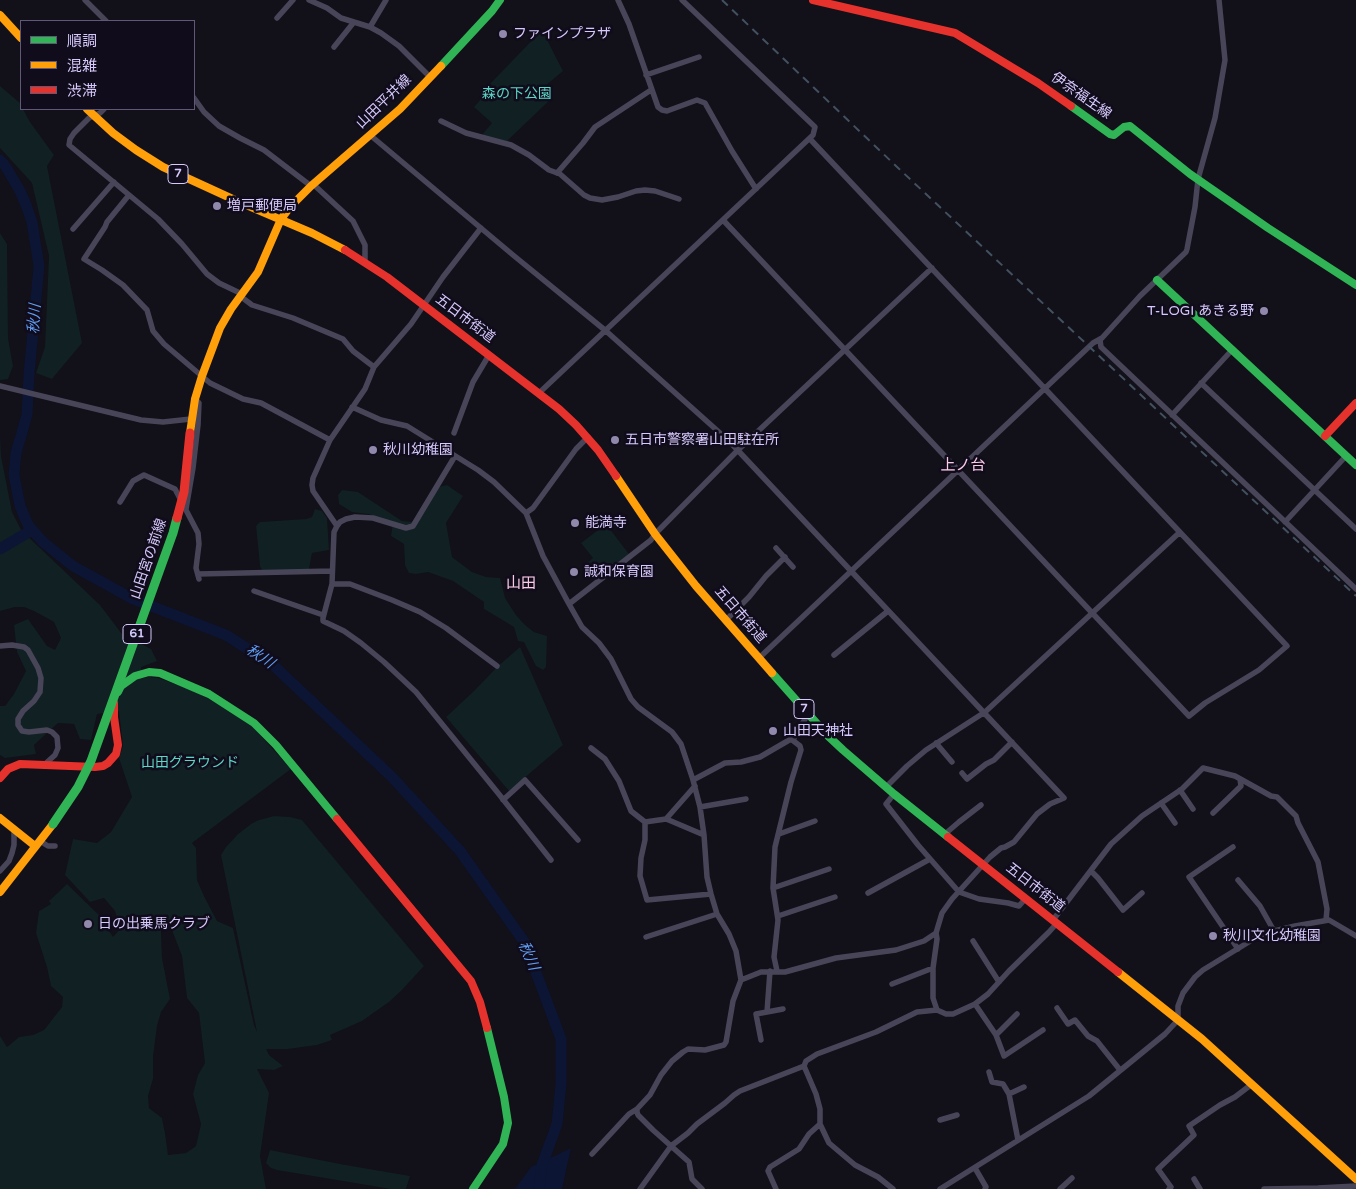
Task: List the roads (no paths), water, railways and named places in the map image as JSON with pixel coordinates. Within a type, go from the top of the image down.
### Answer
[{"type":"main road","name":"山田平井線","points":[[281,219],[296,200],[312,185],[400,109],[500,0]]},
{"type":"main road","name":"伊奈福生線","points":[[813,0],[955,33],[1045,88],[1110,134],[1114,135],[1124,127],[1130,126],[1198,179],[1268,228],[1356,285]]},
{"type":"main road","points":[[0,15],[20,37]]},
{"type":"main road","name":"五日市街道","points":[[88,110],[123,141],[163,167],[328,240],[365,263],[387,277],[559,409],[588,437],[655,534],[696,586],[808,714],[843,750],[894,794],[1178,1020],[1252,1084],[1356,1179]]},
{"type":"main road","name":"山田宮の前線","points":[[0,892],[53,824],[78,787],[91,761],[173,533],[184,492],[191,419],[202,376],[223,322],[258,272],[281,219]]},
{"type":"main road","points":[[1157,280],[1356,465]]},
{"type":"main road","points":[[1325,436],[1356,404]]},
{"type":"main road","points":[[0,778],[6,770],[16,765],[95,767],[103,766],[110,762],[117,752],[118,745],[113,708],[117,694],[121,686],[132,678],[148,672],[165,675],[206,693],[265,732],[464,972],[476,991],[504,1097],[508,1127],[503,1144],[474,1189]]},
{"type":"main road","points":[[0,818],[38,844]]},
{"type":"street","points":[[85,0],[105,20]]},
{"type":"street","points":[[277,18],[292,0]]},
{"type":"street","points":[[370,27],[386,0]]},
{"type":"street","points":[[618,0],[629,24],[658,107],[667,111],[702,100],[756,189]]},
{"type":"street","points":[[539,394],[813,135],[815,127],[682,0]]},
{"type":"street","points":[[759,658],[1045,388],[1093,344],[1100,340],[1140,296],[1188,249],[1198,179],[1214,118],[1225,60],[1219,0]]},
{"type":"street","points":[[313,1],[327,8],[338,17],[381,32],[400,46],[430,76]]},
{"type":"street","points":[[334,47],[354,22]]},
{"type":"street","points":[[646,75],[699,57]]},
{"type":"street","points":[[557,173],[584,143],[595,127],[651,90]]},
{"type":"street","points":[[195,99],[204,112],[219,126],[264,150],[312,185],[353,220],[365,245],[365,263]]},
{"type":"street","points":[[103,110],[89,118],[70,139],[69,145],[158,219],[207,274],[219,283],[241,295],[252,305],[293,318],[343,339],[354,351],[374,367]]},
{"type":"street","points":[[440,121],[466,134],[511,145],[530,155],[549,170],[557,173],[590,198],[602,200],[645,190],[655,191],[679,199]]},
{"type":"street","points":[[370,135],[606,330],[738,450],[1064,798],[1050,804],[1034,817],[1014,842],[1001,848],[983,864],[942,913],[936,933],[937,939],[933,968],[933,998],[936,1010]]},
{"type":"street","points":[[723,220],[1189,716],[1205,703],[1259,670],[1287,646],[810,139]]},
{"type":"street","points":[[74,229],[114,182]]},
{"type":"street","points":[[129,195],[107,222],[84,259],[122,284],[147,310],[153,331],[164,344],[210,383],[243,399],[261,403],[330,440]]},
{"type":"street","points":[[337,526],[313,491],[312,485],[313,478],[330,440],[365,389],[374,367],[411,324],[481,228]]},
{"type":"street","points":[[569,604],[652,540],[655,534],[738,450],[932,268]]},
{"type":"street","points":[[1100,340],[1101,348],[1356,589]]},
{"type":"street","points":[[1172,414],[1232,350]]},
{"type":"street","points":[[454,433],[474,382],[489,355]]},
{"type":"street","points":[[1201,384],[1356,529]]},
{"type":"street","points":[[0,386],[141,420],[162,422],[191,419]]},
{"type":"street","points":[[186,510],[198,424],[199,403],[195,399]]},
{"type":"street","points":[[352,407],[381,420],[407,426],[494,482],[526,513],[543,556],[582,627],[599,643],[611,659],[631,699],[638,707],[672,732],[684,751],[700,807],[707,877],[711,894],[717,914],[729,934],[736,951],[741,980],[733,1001],[724,1045],[704,1050],[688,1049],[672,1061],[661,1075],[650,1095],[637,1109],[629,1114],[592,1154]]},
{"type":"street","points":[[526,513],[532,508],[576,449],[588,437]]},
{"type":"street","points":[[455,456],[413,526],[406,528],[373,518],[355,517],[340,522],[334,532],[332,584],[323,620],[344,631],[360,643],[384,662],[416,692],[551,860]]},
{"type":"street","points":[[1286,522],[1346,456]]},
{"type":"street","points":[[120,502],[133,481],[144,475],[175,489],[198,533],[199,544],[196,568],[198,577],[332,571]]},
{"type":"street","points":[[886,787],[907,766],[936,743],[985,712],[1180,532]]},
{"type":"street","points":[[776,548],[793,567]]},
{"type":"street","points":[[726,620],[785,557]]},
{"type":"street","points":[[332,584],[350,584],[420,612],[446,628],[497,666]]},
{"type":"street","points":[[254,591],[323,615]]},
{"type":"street","points":[[834,655],[888,611]]},
{"type":"street","points":[[0,646],[24,647],[28,650],[38,668],[41,678],[40,692],[34,701],[22,711],[18,718],[18,725],[22,730],[29,732],[47,730],[57,737],[58,748],[55,756],[44,765]]},
{"type":"street","points":[[666,819],[694,783],[725,763],[754,760],[792,739],[808,714]]},
{"type":"street","points":[[777,971],[774,957],[778,916],[773,888],[775,847],[801,750],[800,746],[792,739]]},
{"type":"street","points":[[962,773],[967,779],[994,760],[1012,742]]},
{"type":"street","points":[[936,743],[952,762]]},
{"type":"street","points":[[591,748],[605,759],[619,781],[631,811],[645,822],[671,820],[704,835]]},
{"type":"street","points":[[640,1189],[671,1146],[740,1091],[804,1066],[806,1061],[816,1054],[876,1032],[917,1012],[936,1010],[946,1014],[953,1014],[975,1004],[988,994],[1049,932],[1091,870],[1120,835],[1142,816],[1180,790],[1204,768],[1235,776],[1271,796],[1277,797],[1296,816],[1298,824],[1318,862],[1327,909],[1326,920]]},
{"type":"street","points":[[1213,814],[1241,786],[1240,779]]},
{"type":"street","points":[[504,800],[525,780],[578,840]]},
{"type":"street","points":[[1180,790],[1193,809]]},
{"type":"street","points":[[894,794],[886,804],[959,892],[979,899],[1019,906],[1026,898]]},
{"type":"street","points":[[700,807],[746,799]]},
{"type":"street","points":[[1161,803],[1175,823]]},
{"type":"street","points":[[946,834],[981,805]]},
{"type":"street","points":[[779,834],[815,821]]},
{"type":"street","points":[[645,822],[645,840],[640,876],[647,900],[711,894]]},
{"type":"street","points":[[0,871],[9,861],[12,853],[14,829]]},
{"type":"street","points":[[38,844],[55,846]]},
{"type":"street","points":[[1233,847],[1189,877],[1238,949]]},
{"type":"street","points":[[868,893],[930,859]]},
{"type":"street","points":[[773,888],[829,869]]},
{"type":"street","points":[[1091,870],[1123,910],[1142,894]]},
{"type":"street","points":[[1238,880],[1260,906],[1274,931]]},
{"type":"street","points":[[778,916],[836,896]]},
{"type":"street","points":[[646,937],[717,914]]},
{"type":"street","points":[[940,1189],[1089,1096],[1165,1034],[1178,1020],[1178,1006],[1189,983],[1203,970],[1252,940],[1274,931],[1326,920],[1356,936]]},
{"type":"street","points":[[741,980],[756,973],[770,971],[785,972],[836,958],[896,950],[924,941],[936,933]]},
{"type":"street","points":[[973,940],[999,982]]},
{"type":"street","points":[[892,984],[933,968]]},
{"type":"street","points":[[767,1012],[770,971]]},
{"type":"street","points":[[975,1004],[996,1035],[1004,1056],[1043,1030]]},
{"type":"street","points":[[1057,1008],[1068,1024],[1075,1020],[1088,1036],[1097,1041],[1120,1070]]},
{"type":"street","points":[[761,1040],[756,1014],[783,1010]]},
{"type":"street","points":[[996,1035],[1017,1014]]},
{"type":"street","points":[[804,1066],[816,1094],[820,1109],[820,1124],[824,1135],[834,1148],[855,1165],[878,1177],[893,1189]]},
{"type":"street","points":[[989,1072],[992,1082],[1004,1084],[1009,1094],[1018,1140]]},
{"type":"street","points":[[1169,1189],[1171,1187],[1158,1169],[1194,1135],[1189,1126],[1252,1084]]},
{"type":"street","points":[[1009,1094],[1024,1087]]},
{"type":"street","points":[[637,1109],[638,1115],[689,1162],[692,1179],[702,1189]]},
{"type":"street","points":[[940,1120],[957,1115]]},
{"type":"street","points":[[776,1189],[768,1171],[770,1167],[799,1149],[809,1134],[820,1124]]},
{"type":"street","points":[[975,1168],[986,1187],[985,1189]]},
{"type":"street","points":[[1060,1189],[1072,1178]]},
{"type":"street","points":[[1194,1180],[1200,1189]]},
{"type":"street","points":[[1264,1189],[1356,1186]]},
{"type":"water","points":[[571,1148],[562,1189],[515,1189],[531,1167]]},
{"type":"waterway","name":"秋川","points":[[0,160],[20,191],[26,205],[32,222],[39,266],[27,415],[16,453],[14,475],[20,506],[28,525],[43,542],[73,566],[131,598],[226,635],[273,665],[392,777],[460,851],[525,943],[561,1039],[561,1084],[557,1124],[542,1165],[539,1189]]},
{"type":"waterway","points":[[0,549],[32,530]]},
{"type":"railway","points":[[722,0],[896,166],[1356,596]]},
{"type":"place","name":"ファインプラザ","points":[[503,34]]},
{"type":"place","name":"増戸郵便局","points":[[217,206]]},
{"type":"place","name":"T-LOGI あきる野","points":[[1264,311]]},
{"type":"place","name":"五日市警察署山田駐在所","points":[[615,440]]},
{"type":"place","name":"秋川幼稚園","points":[[373,450]]},
{"type":"place","name":"能満寺","points":[[575,523]]},
{"type":"place","name":"誠和保育園","points":[[574,572]]},
{"type":"place","name":"山田天神社","points":[[773,731]]},
{"type":"place","name":"日の出乗馬クラブ","points":[[88,924]]},
{"type":"place","name":"秋川文化幼稚園","points":[[1213,936]]},
{"type":"district","name":"上ノ台","points":[[963,466]]},
{"type":"district","name":"山田","points":[[521,584]]},
{"type":"park label","name":"森の下公園","points":[[517,94]]},
{"type":"park label","name":"山田グラウンド","points":[[190,763]]}]
